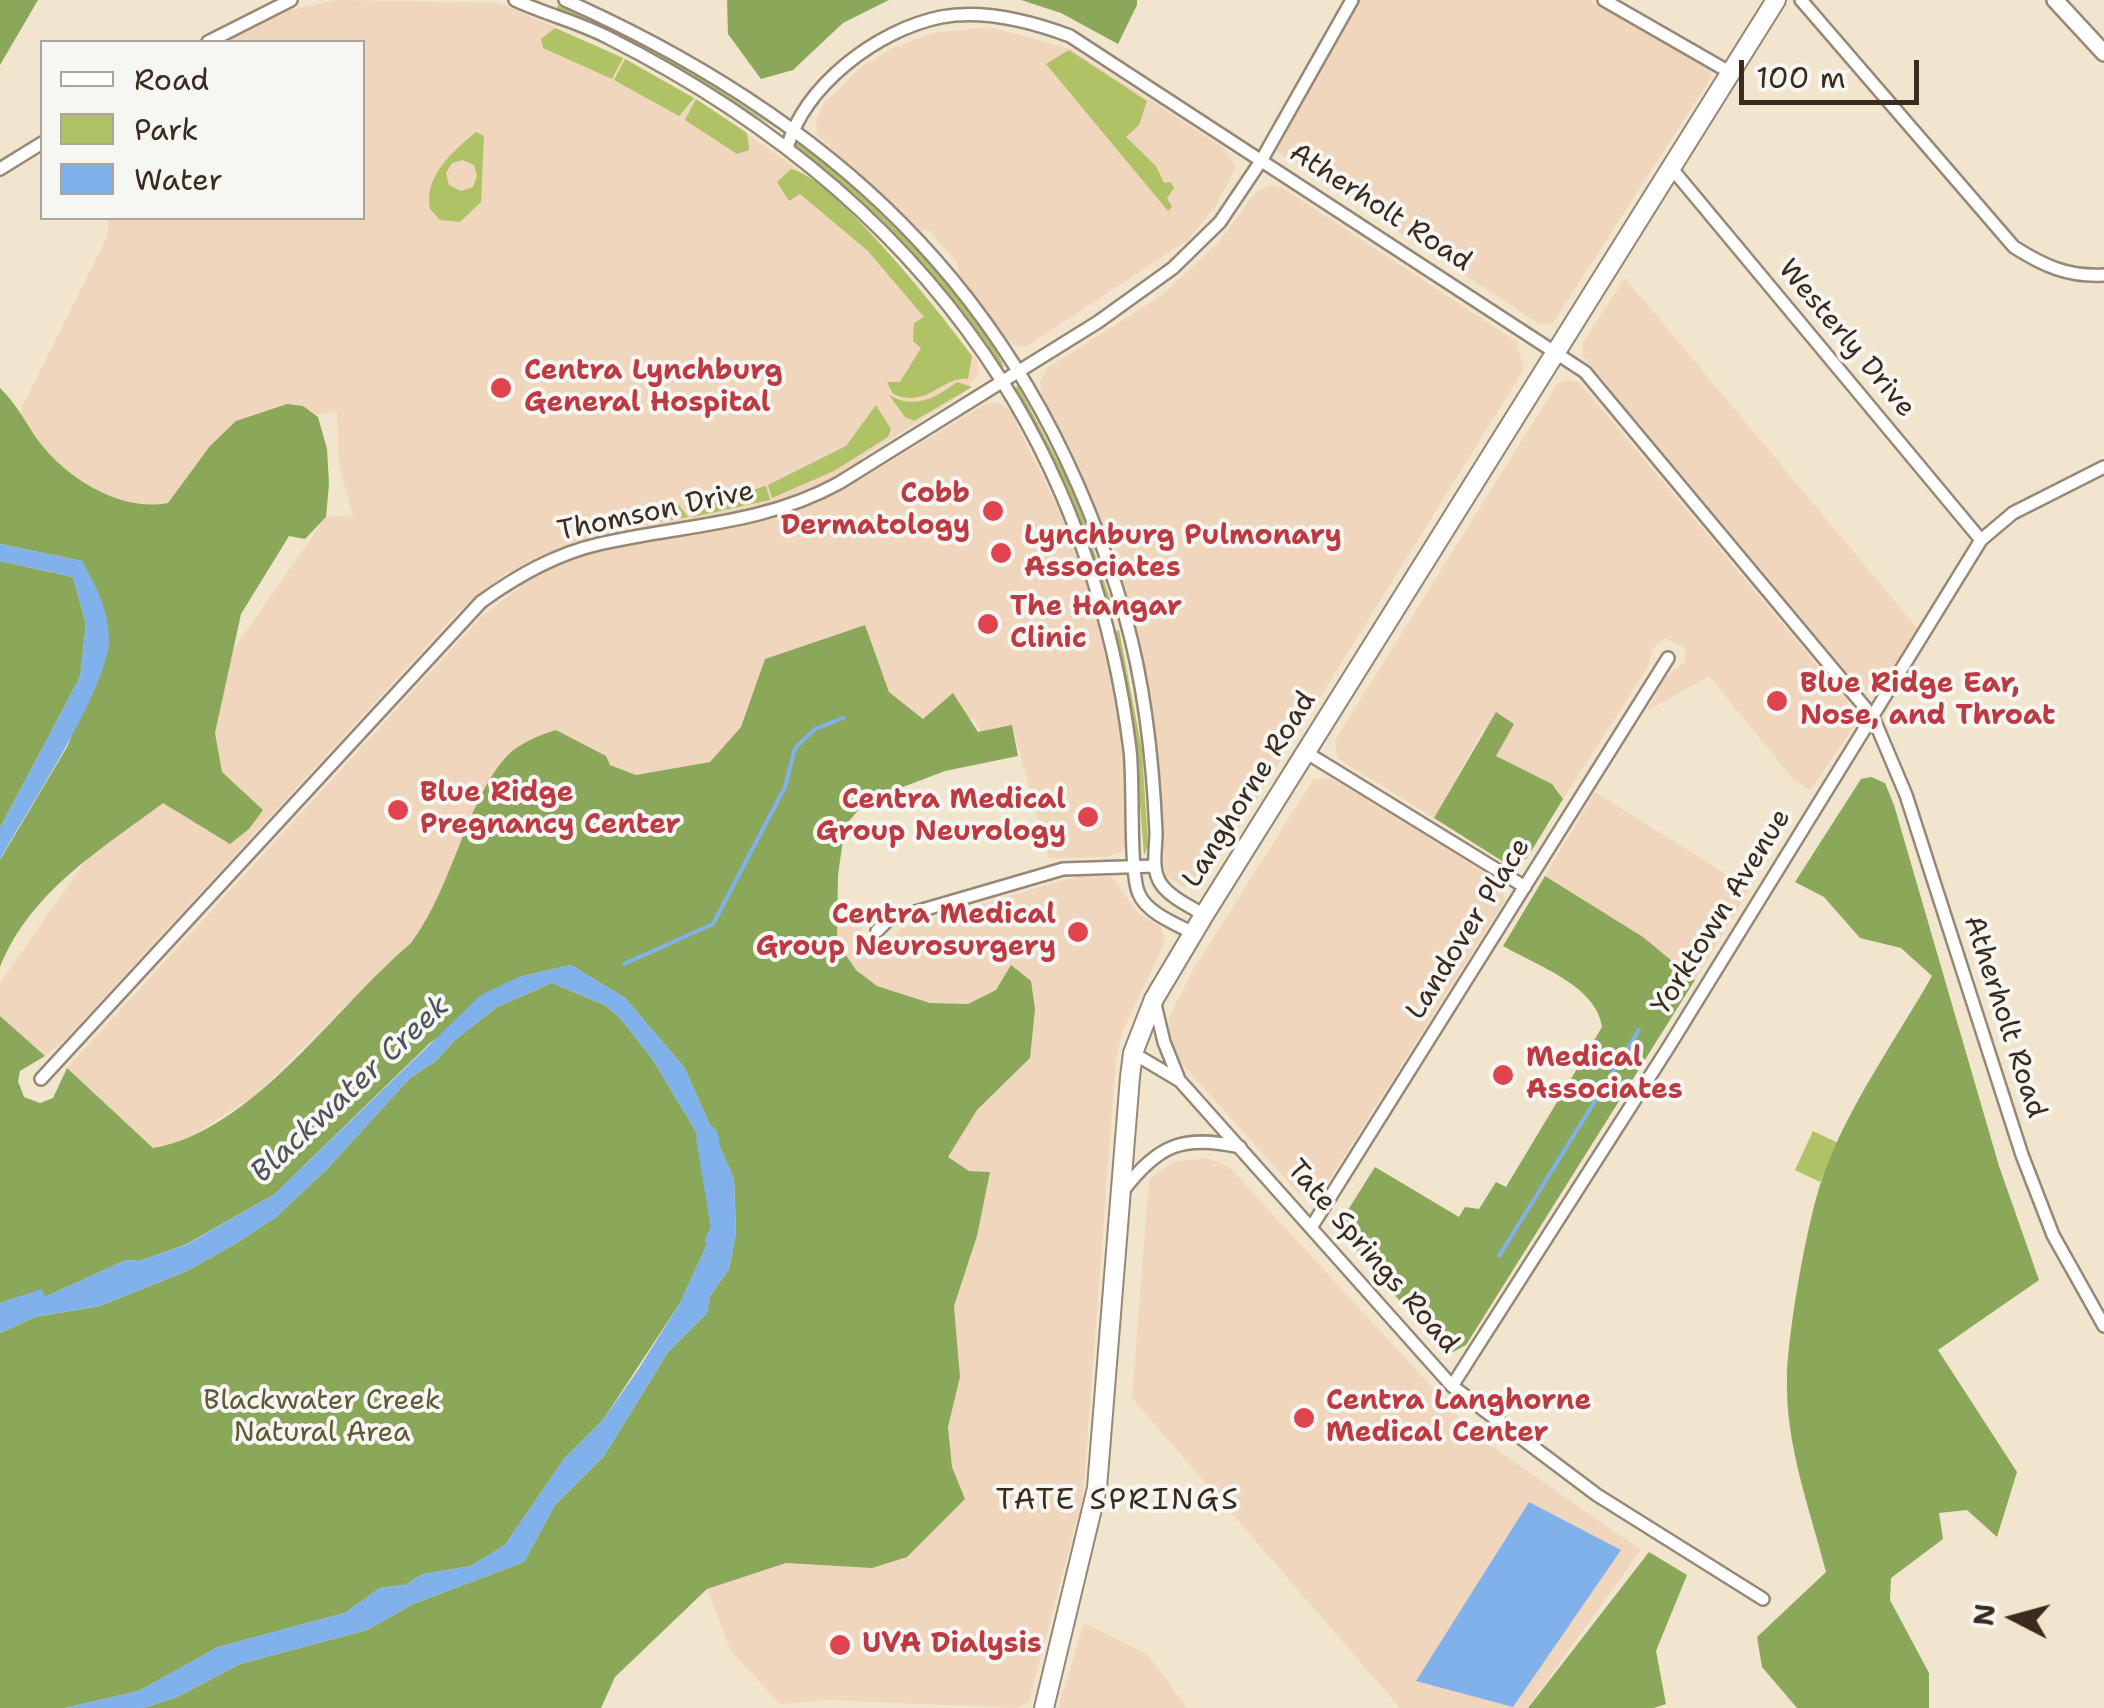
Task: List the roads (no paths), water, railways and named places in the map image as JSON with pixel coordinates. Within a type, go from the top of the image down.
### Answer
[{"type":"main road","name":"Langhorne Road","points":[[1044,1708],[1097,1488],[1134,1053],[1154,999],[1776,0]]},
{"type":"street","points":[[212,40],[291,0]]},
{"type":"street","points":[[516,0],[602,34],[673,71],[774,137],[864,213],[924,276],[1002,381],[1055,478],[1107,620],[1124,701],[1134,786],[1134,868],[1139,895],[1158,914],[1193,933]]},
{"type":"street","points":[[565,0],[714,76],[794,126],[926,248],[961,287],[1018,370],[1080,484],[1125,616],[1140,684],[1154,777],[1154,866],[1160,883],[1173,896],[1204,915]]},
{"type":"street","name":"Thomson Drive","points":[[41,1079],[481,602],[549,560],[597,544],[759,517],[796,505],[1111,313],[1173,268],[1220,222],[1261,161],[1352,0]]},
{"type":"street","points":[[1604,0],[1731,74]]},
{"type":"street","points":[[1802,0],[2014,247],[2046,268],[2080,277],[2104,275]]},
{"type":"street","points":[[2054,0],[2104,53]]},
{"type":"street","name":"Atherholt Road","points":[[787,148],[794,126],[817,94],[853,59],[892,36],[941,17],[994,16],[1036,23],[1070,36],[1585,372],[1873,716],[1906,796],[2052,1236],[2104,1326]]},
{"type":"street","name":"Atherholt Road","points":[[774,137],[794,126]]},
{"type":"street","points":[[0,169],[40,145]]},
{"type":"street","name":"Westerly Drive","points":[[1673,170],[1981,540]]},
{"type":"street","name":"Yorktown Avenue","points":[[1452,1386],[1981,540],[2013,512],[2104,468]]},
{"type":"street","name":"Landover Place","points":[[1312,1226],[1668,658]]},
{"type":"street","points":[[1307,753],[1524,888]]},
{"type":"street","points":[[877,931],[888,920],[1063,869],[1154,866]]},
{"type":"street","name":"Tate Springs Road","points":[[1154,999],[1164,1042],[1180,1081]]},
{"type":"street","name":"Tate Springs Road","points":[[1134,1053],[1153,1061],[1180,1081],[1452,1386],[1597,1495],[1763,1599]]},
{"type":"street","points":[[1121,1194],[1150,1158],[1167,1148],[1188,1141],[1212,1141],[1242,1148]]},
{"type":"water","points":[[0,544],[82,561],[104,608],[109,640],[105,662],[81,718],[0,860],[0,828],[80,677],[86,624],[73,577],[0,561]]},
{"type":"water","points":[[571,965],[625,998],[684,1067],[734,1179],[736,1233],[729,1269],[710,1296],[707,1313],[668,1352],[604,1456],[555,1505],[524,1562],[413,1604],[367,1630],[240,1664],[177,1697],[143,1708],[65,1708],[139,1691],[218,1647],[345,1613],[380,1588],[405,1585],[423,1574],[471,1566],[505,1545],[564,1459],[603,1420],[638,1370],[680,1303],[724,1208],[724,1178],[653,1060],[621,1019],[605,1005],[552,983],[497,1007],[455,1040],[436,1061],[410,1078],[328,1168],[276,1217],[240,1241],[187,1271],[100,1306],[35,1317],[0,1333],[0,1303],[42,1289],[45,1297],[126,1260],[139,1261],[186,1245],[275,1194],[481,995],[519,977]]},
{"type":"water","points":[[1529,1502],[1621,1550],[1513,1707],[1416,1681]]},
{"type":"waterway","points":[[624,964],[713,924],[785,787],[795,748],[815,729],[843,718]]},
{"type":"waterway","points":[[1499,1256],[1639,1030]]},
{"type":"waterway","name":"Blackwater Creek","points":[[707,1136],[722,1229],[716,1241]]},
{"type":"place","name":"Centra Lynchburg General Hospital","points":[[501,388]]},
{"type":"place","name":"Cobb Dermatology","points":[[993,511]]},
{"type":"place","name":"Lynchburg Pulmonary Associates","points":[[1001,553]]},
{"type":"place","name":"The Hangar Clinic","points":[[988,624]]},
{"type":"place","name":"Blue Ridge Ear, Nose, and Throat","points":[[1777,701]]},
{"type":"place","name":"Blue Ridge Pregnancy Center","points":[[398,810]]},
{"type":"place","name":"Centra Medical Group Neurology","points":[[1088,817]]},
{"type":"place","name":"Centra Medical Group Neurosurgery","points":[[1078,932]]},
{"type":"place","name":"Medical Associates","points":[[1503,1075]]},
{"type":"place","name":"Centra Langhorne Medical Center","points":[[1304,1418]]},
{"type":"place","name":"UVA Dialysis","points":[[840,1645]]},
{"type":"district","name":"TATE SPRINGS","points":[[1118,1501]]},
{"type":"park label","name":"Blackwater Creek Natural Area","points":[[322,1418]]}]
